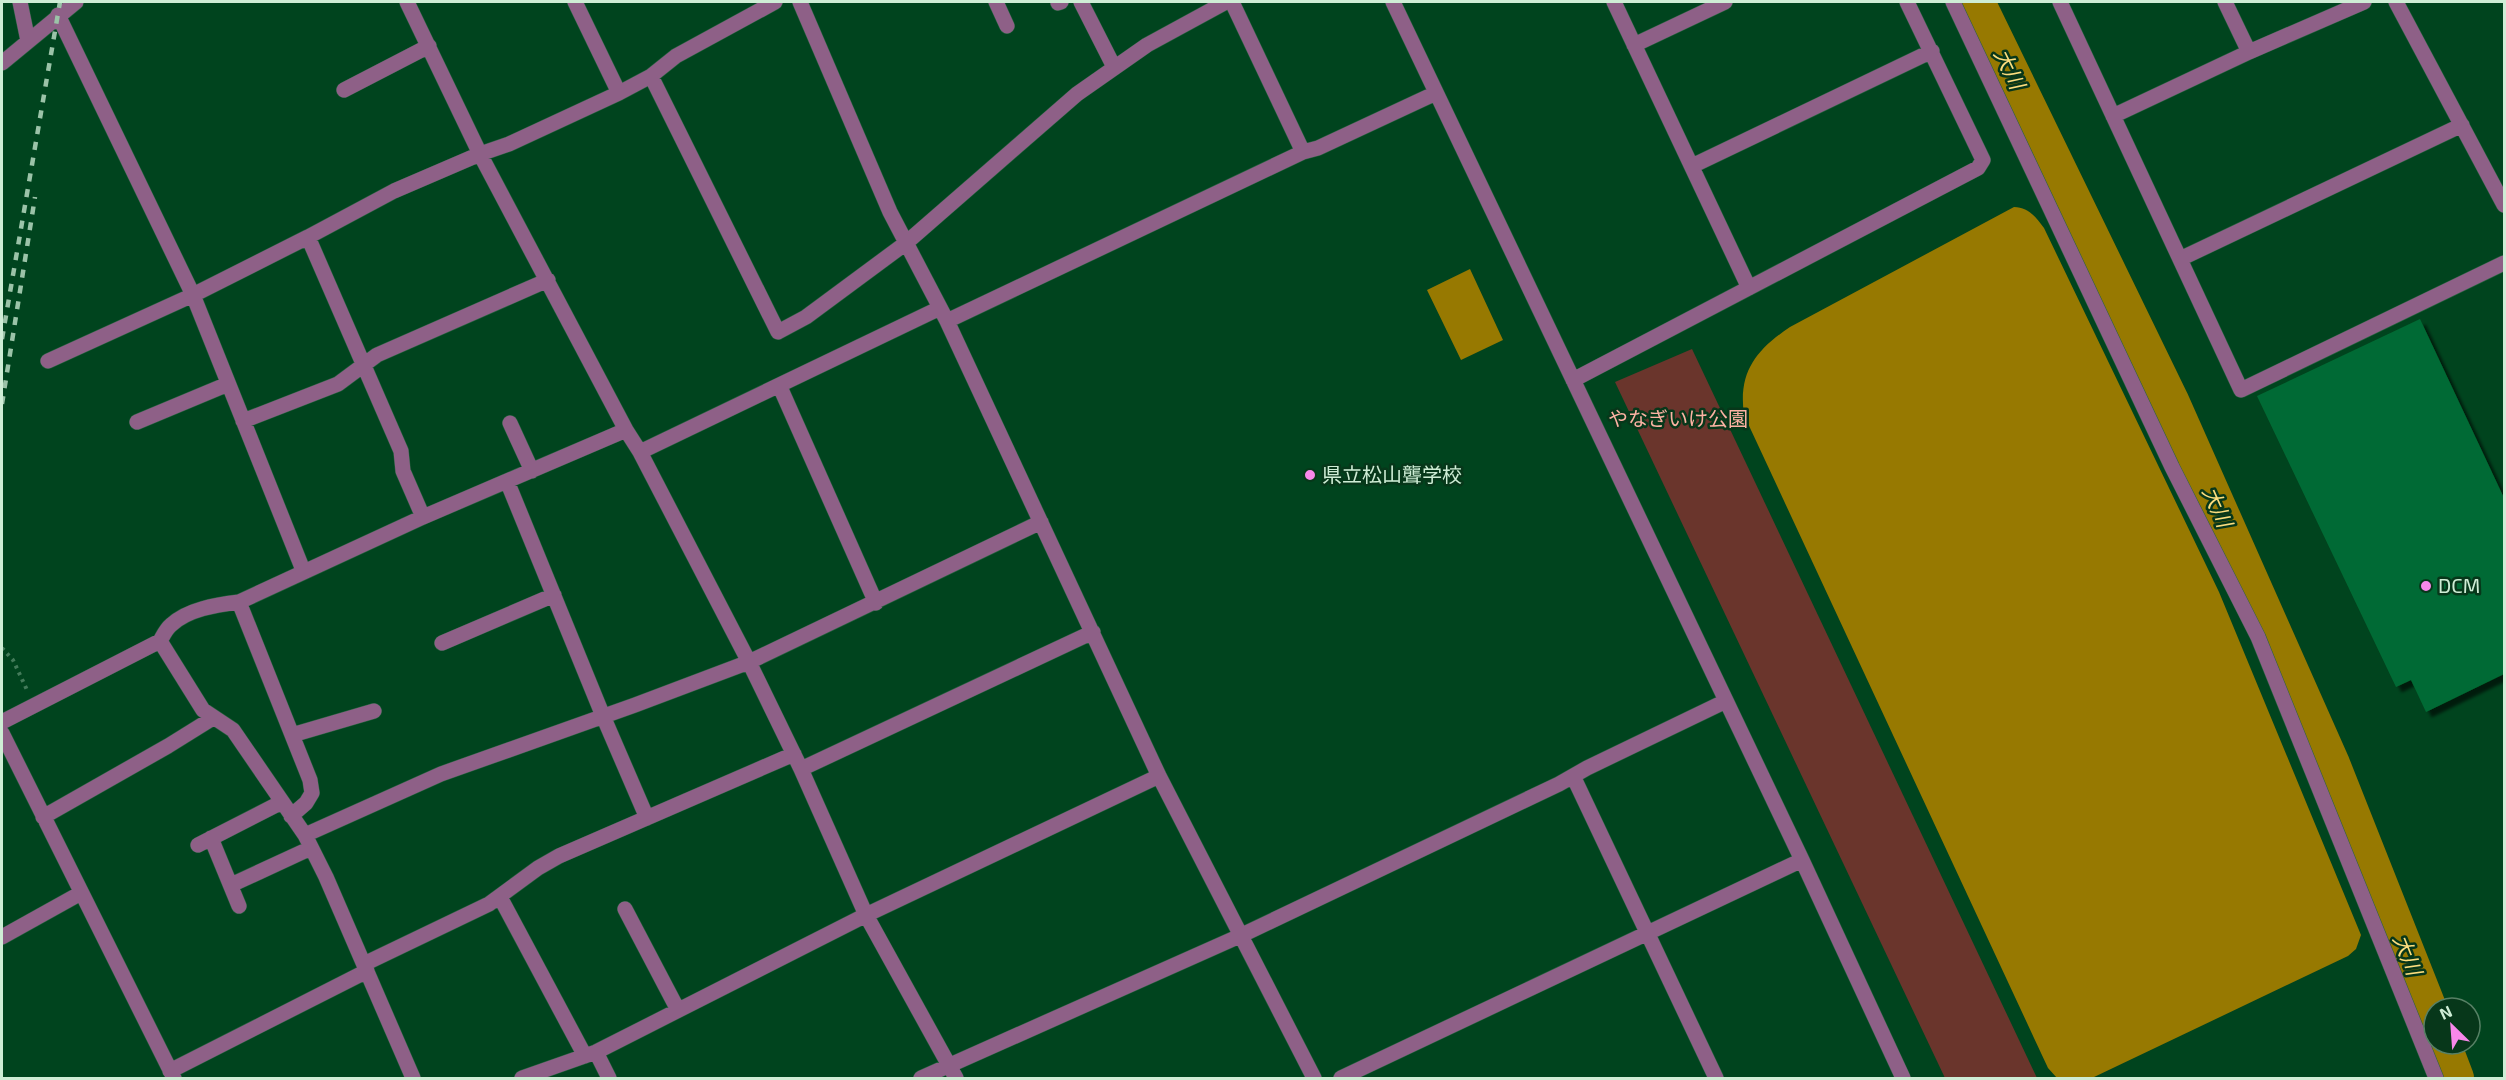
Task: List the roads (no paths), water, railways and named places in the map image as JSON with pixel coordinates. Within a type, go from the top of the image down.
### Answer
[{"type":"street","points":[[20,2],[28,41]]},
{"type":"street","points":[[2,63],[76,2]]},
{"type":"street","points":[[407,2],[480,154],[549,280],[749,662],[801,769],[866,915],[953,1073]]},
{"type":"street","points":[[575,2],[619,93]]},
{"type":"street","points":[[48,361],[193,295],[394,191],[509,144],[619,93],[651,76],[676,56],[775,2]]},
{"type":"street","points":[[800,2],[890,212],[944,314],[1160,776],[1314,1078]]},
{"type":"street","points":[[996,2],[1007,26]]},
{"type":"street","points":[[1081,2],[1114,67]]},
{"type":"street","points":[[651,76],[778,332],[806,317],[906,243],[1077,94],[1114,67],[1183,24],[1226,2]]},
{"type":"street","points":[[1233,2],[1303,152]]},
{"type":"street","points":[[1614,2],[1749,288]]},
{"type":"street","points":[[1634,45],[1725,2]]},
{"type":"street","points":[[1573,380],[1978,168],[1983,160],[1932,51],[1906,2]]},
{"type":"street","points":[[1953,2],[2172,467],[2258,637],[2436,1078]]},
{"type":"street","points":[[2060,2],[2241,390],[2505,263]]},
{"type":"street","points":[[2225,2],[2249,52]]},
{"type":"street","points":[[2113,116],[2249,52],[2364,2]]},
{"type":"street","points":[[2396,2],[2505,205]]},
{"type":"street","points":[[1398,3],[1436,93],[1802,860],[1903,1078]]},
{"type":"street","points":[[58,15],[193,295],[303,570]]},
{"type":"street","points":[[344,90],[429,46]]},
{"type":"street","points":[[1692,166],[1932,51]]},
{"type":"street","points":[[640,452],[1436,93]]},
{"type":"street","points":[[2180,259],[2462,125]]},
{"type":"street","points":[[308,237],[401,451],[403,471],[423,517]]},
{"type":"street","points":[[243,422],[338,384],[377,355],[549,280]]},
{"type":"street","points":[[137,422],[228,384]]},
{"type":"street","points":[[780,387],[876,603]]},
{"type":"street","points":[[510,423],[532,471]]},
{"type":"street","points":[[2,722],[160,640],[170,625],[191,613],[213,606],[239,602],[303,570],[626,430]]},
{"type":"street","points":[[507,481],[647,818]]},
{"type":"street","points":[[231,885],[308,842],[441,774],[749,662],[1041,522]]},
{"type":"street","points":[[442,643],[554,596]]},
{"type":"street","points":[[239,602],[310,780],[312,794],[306,803],[291,816]]},
{"type":"street","points":[[801,769],[1093,632]]},
{"type":"street","points":[[160,640],[203,710],[233,730],[308,842],[413,1078]]},
{"type":"street","points":[[921,1078],[953,1073],[1726,701]]},
{"type":"street","points":[[292,735],[374,711]]},
{"type":"street","points":[[43,817],[213,718]]},
{"type":"street","points":[[2,734],[172,1075],[365,968],[500,897],[538,868],[559,856],[794,754]]},
{"type":"street","points":[[522,1078],[590,1054],[866,915],[1160,776]]},
{"type":"street","points":[[1573,776],[1648,934],[1712,1077]]},
{"type":"street","points":[[239,906],[231,885],[204,842],[282,802]]},
{"type":"street","points":[[1341,1078],[1802,860]]},
{"type":"street","points":[[2,937],[81,893]]},
{"type":"street","points":[[500,897],[590,1054],[609,1078]]},
{"type":"street","points":[[625,909],[678,1010]]},
{"type":"waterway","name":"大川","points":[[1976,2],[2170,401],[2331,764],[2423,996]]},
{"type":"waterway","name":"大川","points":[[2447,1056],[2455,1078]]},
{"type":"railway","points":[[2,339],[60,2]]},
{"type":"railway","points":[[2,404],[35,197]]},
{"type":"place","name":"県立松山聾学校","points":[[1310,475]]},
{"type":"place","name":"DCM","points":[[2426,586]]},
{"type":"park label","name":"やなぎいけ公園","points":[[1678,419]]}]
